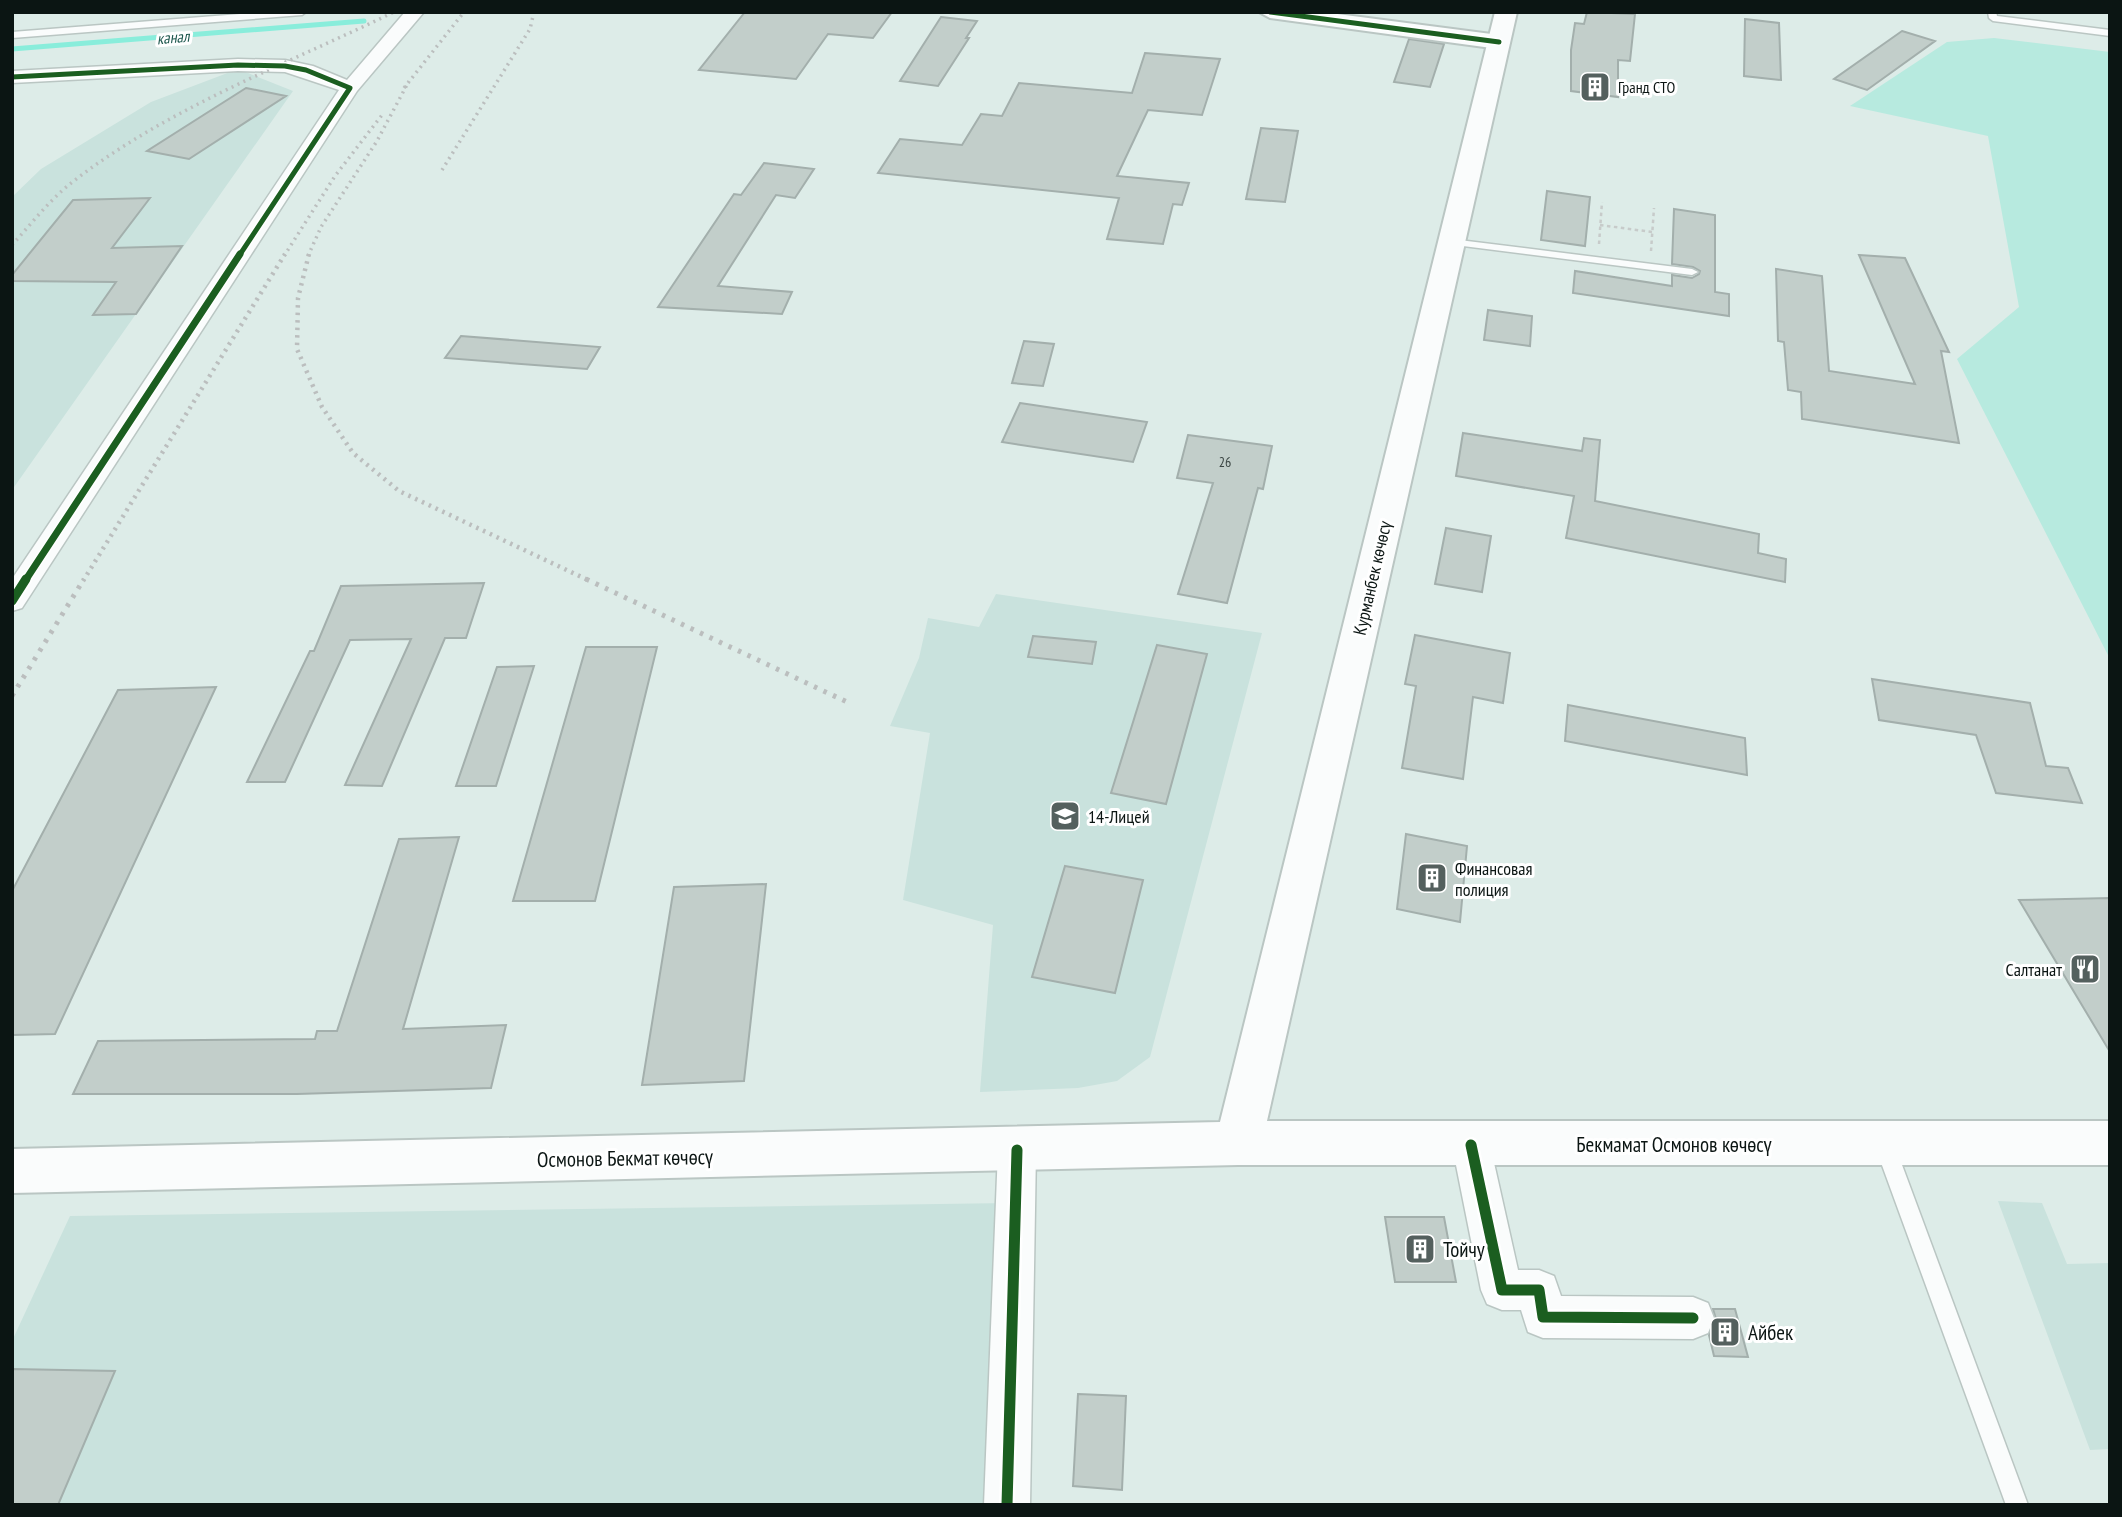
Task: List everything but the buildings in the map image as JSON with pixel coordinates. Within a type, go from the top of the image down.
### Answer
[{"type":"main road","points":[[1270,12],[1502,27]]},
{"type":"main road","name":"Курманбек көчөсү","points":[[1238,1143],[1502,27]]},
{"type":"main road","name":"Бекмамат Осмонов көчөсү","points":[[1238,1143],[2110,1143]]},
{"type":"main road","name":"Осмонов Бекмат көчөсү","points":[[12,1171],[1238,1143]]},
{"type":"street","points":[[12,601],[350,88],[415,12]]},
{"type":"street","points":[[12,77],[238,65],[285,66],[306,70],[350,88]]},
{"type":"street","points":[[1471,1145],[1502,1290],[1539,1290],[1543,1317],[1693,1318]]},
{"type":"street","points":[[1007,1505],[1017,1150]]},
{"type":"lane","points":[[12,36],[302,12]]},
{"type":"lane","points":[[1992,12],[1993,18],[2110,33]]},
{"type":"lane","points":[[1451,242],[1692,272]]},
{"type":"lane","points":[[1884,1144],[2017,1505]]},
{"type":"path","points":[[1597,259],[1602,202]]},
{"type":"path","points":[[1650,266],[1654,208]]},
{"type":"path","points":[[1600,225],[1652,232]]},
{"type":"shaded area","points":[[238,69],[293,91],[12,490],[12,197],[41,169],[151,102]]},
{"type":"shaded area","name":"14-Лицей","points":[[996,594],[1262,633],[1150,1057],[1117,1081],[1078,1088],[980,1092],[993,925],[903,900],[930,733],[890,726],[919,658],[928,618],[979,627]]},
{"type":"shaded area","points":[[1998,1201],[2042,1203],[2067,1264],[2110,1263],[2110,1449],[2090,1450]]},
{"type":"shaded area","points":[[1010,1203],[998,1505],[12,1505],[12,1341],[70,1216]]},
{"type":"green space","points":[[1994,38],[2110,52],[2110,659],[1957,359],[2019,307],[1988,136],[1850,106],[1947,42]]},
{"type":"waterway","name":"канал","points":[[12,49],[364,21]]},
{"type":"railway","points":[[12,245],[66,187],[150,130],[230,88],[394,12]]},
{"type":"railway","points":[[408,83],[464,12]]},
{"type":"railway","points":[[442,170],[530,29],[534,12]]},
{"type":"railway","points":[[308,256],[321,227],[377,141],[408,83]]},
{"type":"railway","points":[[404,88],[408,83]]},
{"type":"railway","points":[[284,256],[335,176],[382,115]]},
{"type":"railway","points":[[83,581],[285,254]]},
{"type":"railway","points":[[309,254],[298,298],[297,349],[322,407],[353,453],[399,491],[590,581]]},
{"type":"railway","points":[[12,696],[84,579]]},
{"type":"railway","points":[[586,579],[847,702]]},
{"type":"cycle path","points":[[1270,12],[1499,42]]},
{"type":"cycle path","points":[[12,77],[238,65],[285,66],[306,70],[350,88],[12,601]]},
{"type":"cycle path","points":[[1471,1145],[1502,1290],[1539,1290],[1543,1317],[1693,1318]]},
{"type":"cycle path","points":[[1007,1505],[1017,1150]]},
{"type":"place","name":"Гранд СТО","points":[[1595,87]]},
{"type":"place","name":"14-Лицей","points":[[1065,816]]},
{"type":"place","name":"Финансовая полиция","points":[[1432,878]]},
{"type":"place","name":"Салтанат","points":[[2085,969]]},
{"type":"place","name":"Тойчу","points":[[1420,1249]]},
{"type":"place","name":"Айбек","points":[[1725,1332]]}]
